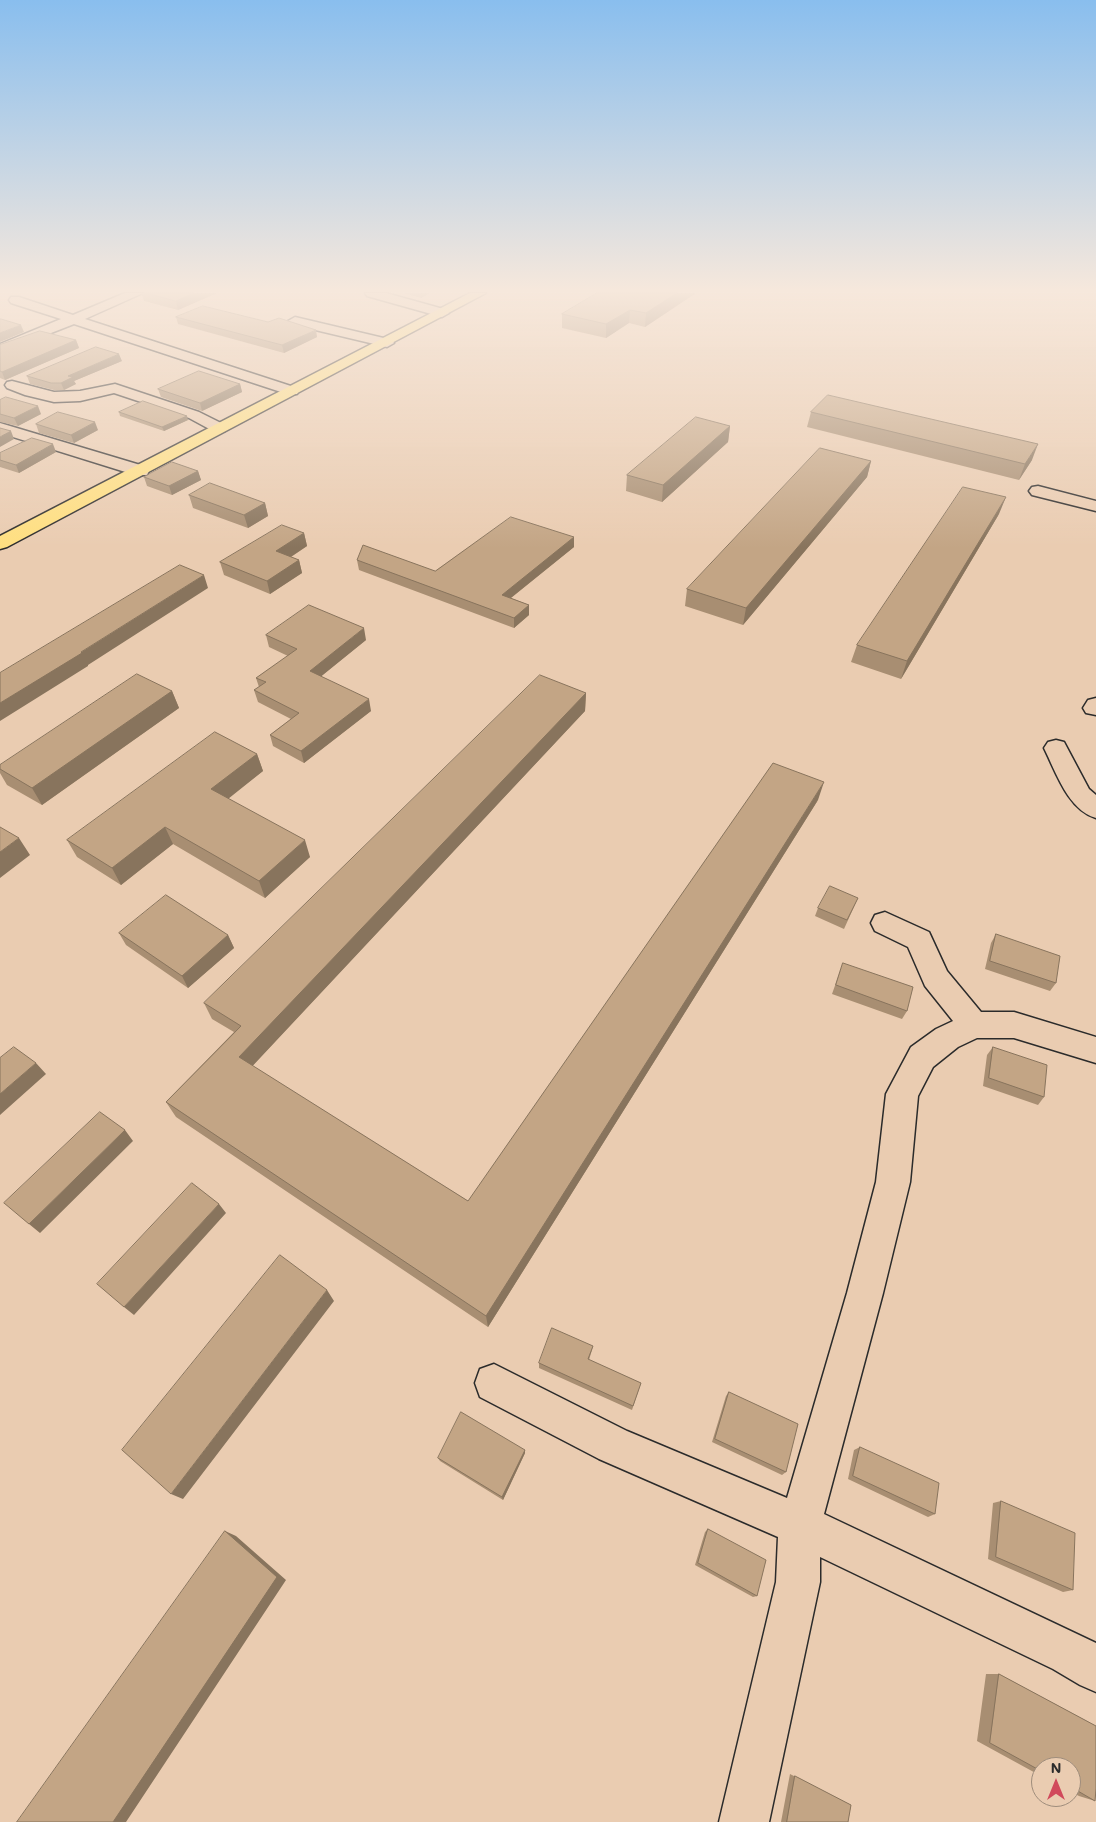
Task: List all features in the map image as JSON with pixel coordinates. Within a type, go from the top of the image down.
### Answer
[{"type":"main road","points":[[0,543],[318,378]]},
{"type":"street","points":[[6,387],[28,378]]},
{"type":"street","points":[[252,378],[292,391]]},
{"type":"street","points":[[6,387],[54,397],[80,396],[114,388],[194,415],[219,428]]},
{"type":"street","points":[[23,440],[42,424]]},
{"type":"street","points":[[0,428],[23,440],[141,471]]},
{"type":"street","points":[[1038,491],[1096,506]]},
{"type":"street","points":[[1056,748],[1080,794],[1096,809]]},
{"type":"street","points":[[885,923],[919,940],[935,978],[974,1025]]},
{"type":"street","points":[[744,1822],[798,1582],[800,1526],[865,1293],[893,1182],[902,1094],[922,1057],[947,1038],[974,1025],[1014,1025],[1096,1050]]},
{"type":"street","points":[[494,1383],[614,1445],[800,1526],[1069,1653],[1096,1669]]},
{"type":"building","points":[[34,378],[71,378],[61,383],[51,383]]},
{"type":"building","points":[[183,378],[221,378],[240,384],[200,403],[158,389]]},
{"type":"building","points":[[828,395],[1038,444],[1025,464],[811,412]]},
{"type":"building","points":[[6,397],[38,406],[14,418],[0,414],[0,400]]},
{"type":"building","points":[[143,401],[187,416],[162,427],[119,412]]},
{"type":"building","points":[[58,412],[95,422],[71,435],[36,424]]},
{"type":"building","points":[[696,417],[730,426],[663,485],[627,475]]},
{"type":"building","points":[[0,428],[11,431],[0,437]]},
{"type":"building","points":[[32,438],[53,444],[16,465],[0,460],[0,453]]},
{"type":"building","points":[[820,448],[871,461],[746,608],[687,589]]},
{"type":"building","points":[[172,462],[198,471],[169,486],[144,477]]},
{"type":"building","points":[[210,483],[265,503],[244,515],[189,495]]},
{"type":"building","points":[[963,487],[1006,497],[907,661],[857,645]]},
{"type":"building","points":[[511,517],[574,537],[502,595],[529,605],[514,618],[357,560],[363,545],[435,571]]},
{"type":"building","points":[[282,525],[304,533],[276,551],[299,560],[267,581],[220,562]]},
{"type":"building","points":[[180,565],[204,575],[0,703],[0,673]]},
{"type":"building","points":[[309,605],[364,628],[310,671],[369,699],[301,751],[270,735],[299,713],[254,690],[266,682],[256,678],[297,649],[266,635]]},
{"type":"building","points":[[137,674],[172,691],[32,788],[0,769],[0,765]]},
{"type":"building","points":[[540,675],[586,693],[239,1057],[468,1201],[773,763],[824,782],[486,1316],[166,1102],[241,1026],[204,1003]]},
{"type":"building","points":[[215,732],[257,754],[211,789],[305,840],[259,881],[165,827],[112,868],[67,840]]},
{"type":"building","points":[[0,827],[19,838],[0,852]]},
{"type":"building","points":[[830,886],[858,898],[847,920],[818,908]]},
{"type":"building","points":[[166,895],[228,935],[182,976],[119,933]]},
{"type":"building","points":[[996,934],[1060,956],[1056,983],[990,961]]},
{"type":"building","points":[[843,963],[913,987],[907,1011],[836,985]]},
{"type":"building","points":[[14,1047],[36,1063],[0,1094],[0,1058]]},
{"type":"building","points":[[993,1047],[1047,1065],[1044,1097],[989,1078]]},
{"type":"building","points":[[100,1112],[125,1130],[29,1224],[4,1203]]},
{"type":"building","points":[[192,1183],[219,1204],[124,1307],[97,1284]]},
{"type":"building","points":[[280,1255],[327,1290],[171,1494],[122,1450]]},
{"type":"building","points":[[552,1328],[593,1346],[588,1359],[641,1383],[633,1406],[539,1363]]},
{"type":"building","points":[[729,1392],[798,1424],[786,1472],[715,1439]]},
{"type":"building","points":[[461,1412],[525,1450],[502,1497],[438,1458]]},
{"type":"building","points":[[860,1447],[939,1483],[935,1514],[853,1476]]},
{"type":"building","points":[[1001,1501],[1075,1533],[1073,1590],[996,1557]]},
{"type":"building","points":[[708,1529],[766,1560],[757,1596],[698,1563]]},
{"type":"building","points":[[225,1531],[277,1577],[113,1822],[17,1822]]},
{"type":"building","points":[[999,1674],[1096,1726],[1095,1801],[1081,1793],[1081,1757],[1031,1757],[1031,1766],[990,1743]]},
{"type":"building","points":[[795,1776],[851,1805],[848,1822],[787,1822]]}]
